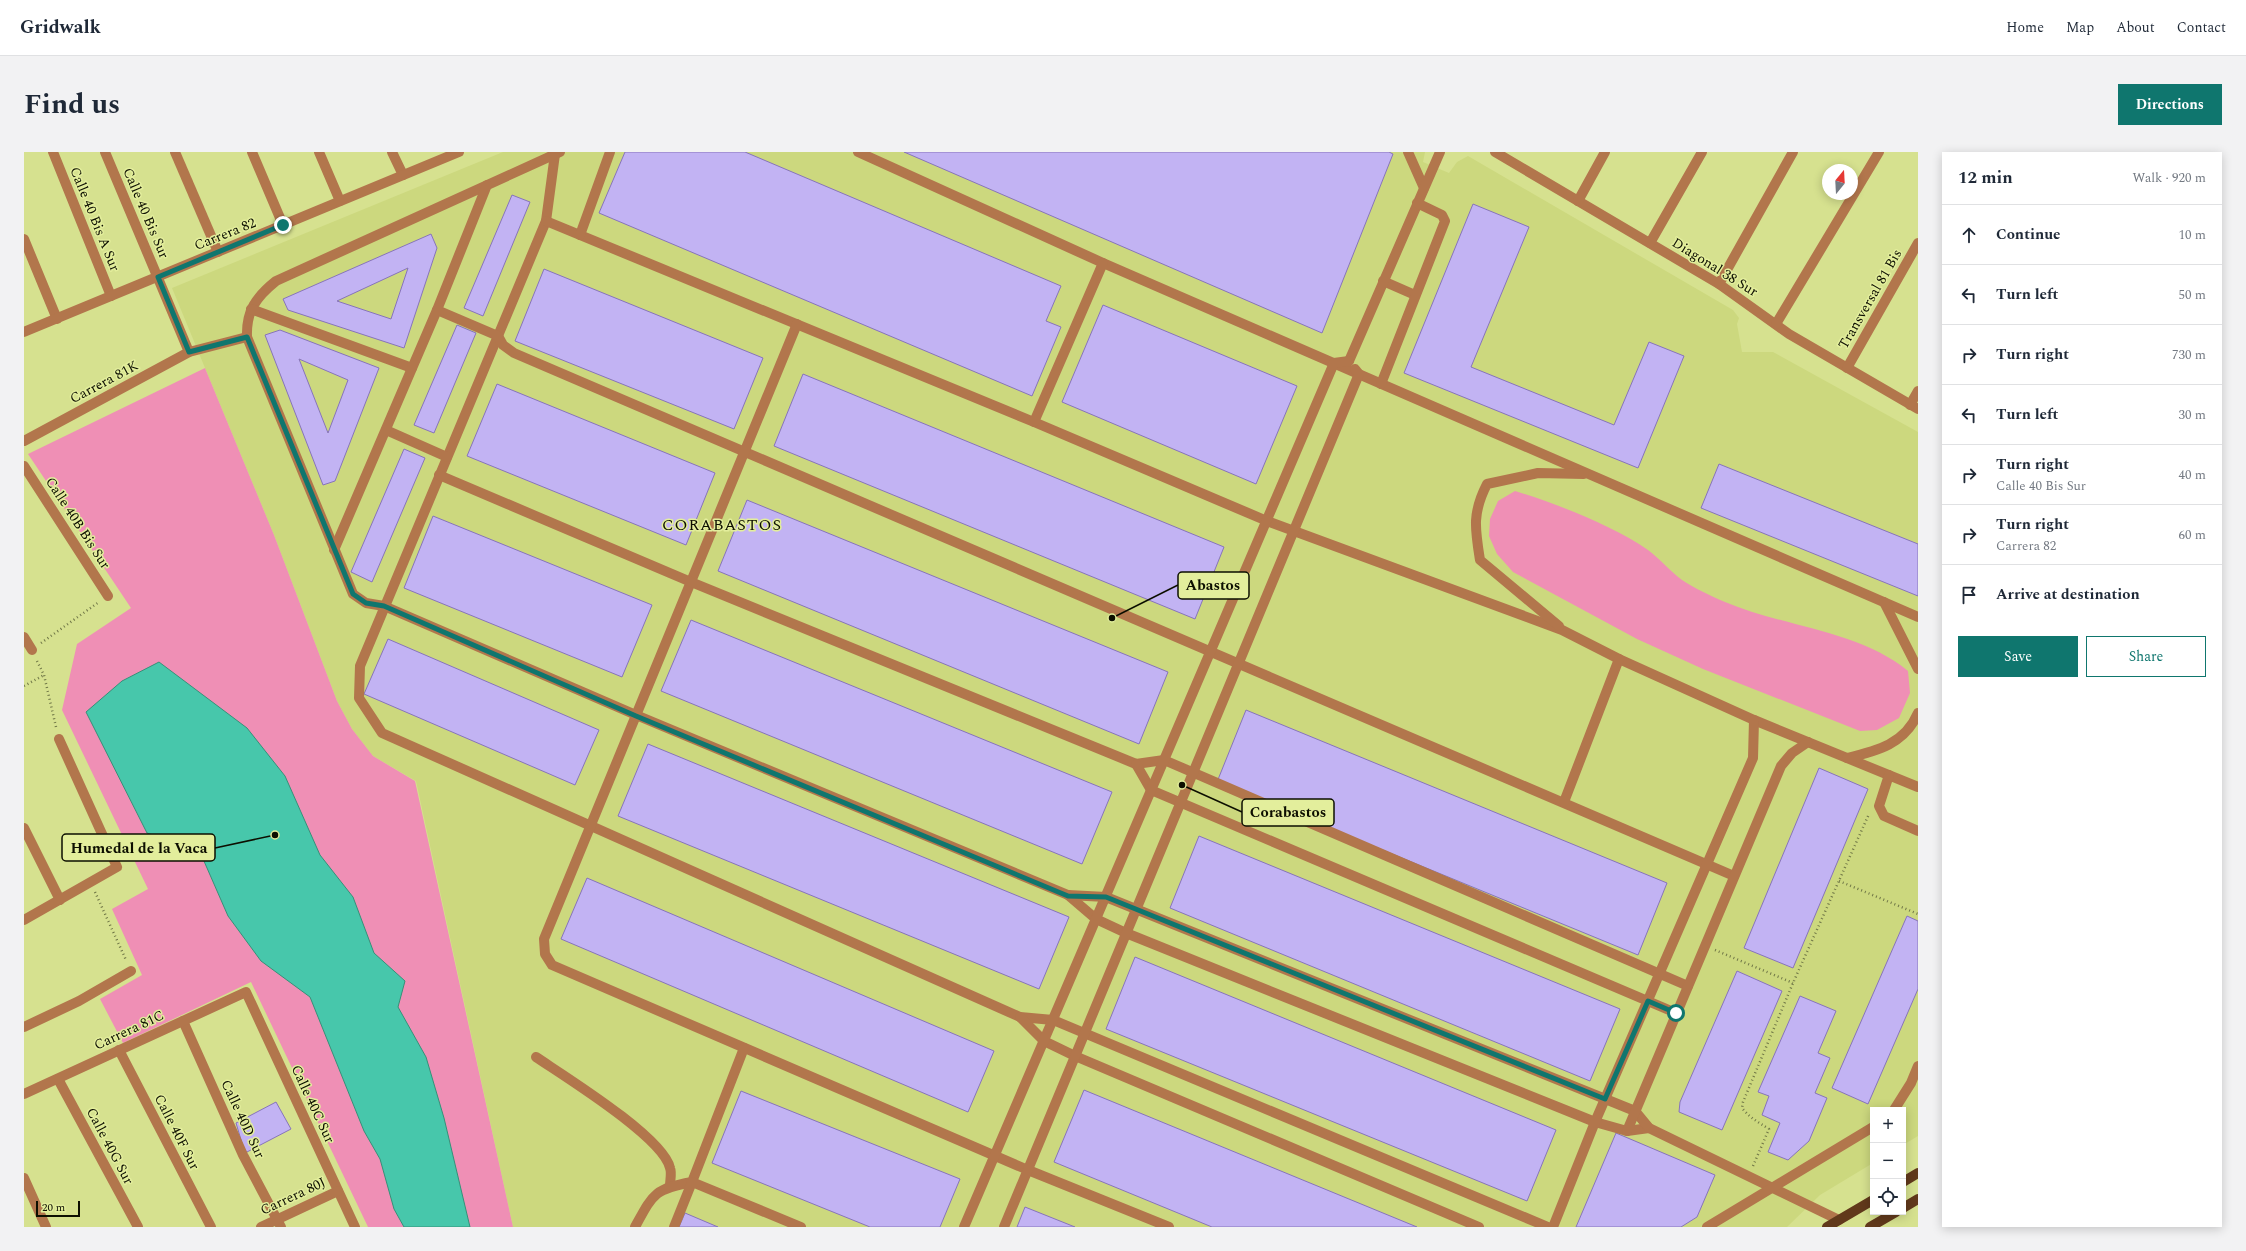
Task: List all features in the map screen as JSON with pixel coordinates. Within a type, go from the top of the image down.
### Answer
[{"type":"main road","points":[[1906,1180],[1918,1173]]},
{"type":"main road","points":[[1906,1206],[1918,1199]]},
{"type":"main road","points":[[1827,1227],[1870,1202]]},
{"type":"main road","points":[[1870,1227],[1891,1215]]},
{"type":"street","name":"Calle 40 Bis A Sur","points":[[53,152],[111,296]]},
{"type":"street","name":"Calle 40 Bis Sur","points":[[105,152],[158,277],[194,350]]},
{"type":"street","points":[[176,152],[218,252]]},
{"type":"street","points":[[252,152],[283,225]]},
{"type":"street","points":[[319,152],[340,201]]},
{"type":"street","points":[[392,152],[403,175]]},
{"type":"street","name":"Carrera 82","points":[[24,332],[459,152]]},
{"type":"street","points":[[580,235],[610,152]]},
{"type":"street","points":[[858,152],[1103,262],[1381,384],[1918,617]]},
{"type":"street","points":[[1408,152],[1424,188]]},
{"type":"street","points":[[1349,361],[1440,152]]},
{"type":"street","name":"Diagonal 38 Sur","points":[[1495,152],[1511,156],[1578,201],[1719,284],[1776,324],[1914,407]]},
{"type":"street","points":[[1578,201],[1605,152]]},
{"type":"street","points":[[1650,243],[1702,152]]},
{"type":"street","points":[[1719,284],[1793,152]]},
{"type":"street","points":[[1776,324],[1879,152]]},
{"type":"street","points":[[557,153],[276,281],[261,293],[251,309],[247,324],[247,337],[353,594],[366,603],[384,606],[636,716],[1068,896],[1096,919],[1126,933],[1595,1122],[1626,1131],[1649,1128]]},
{"type":"street","points":[[557,153],[546,221],[360,666],[359,698],[382,733],[1020,1017],[1053,1020],[1548,1227]]},
{"type":"street","points":[[334,550],[438,310],[487,185]]},
{"type":"street","points":[[1381,384],[1445,221],[1442,215],[1418,203]]},
{"type":"street","points":[[546,221],[1034,422],[1267,521],[1562,630],[1620,659],[1754,720],[1918,787]]},
{"type":"street","points":[[24,239],[27,256],[57,319]]},
{"type":"street","name":"Transversal 81 Bis","points":[[1847,368],[1918,243]]},
{"type":"street","points":[[1034,422],[1103,262]]},
{"type":"street","points":[[1384,282],[1415,295]]},
{"type":"street","points":[[251,309],[412,368]]},
{"type":"street","points":[[438,310],[498,336],[503,345],[514,353],[1239,662],[1734,876]]},
{"type":"street","points":[[797,324],[544,939],[545,954],[552,965],[995,1156],[1169,1227]]},
{"type":"street","name":"Carrera 81K","points":[[24,441],[194,350],[247,337]]},
{"type":"street","points":[[1334,363],[1349,361]]},
{"type":"street","points":[[1349,361],[1359,374]]},
{"type":"street","points":[[964,1227],[1334,363]]},
{"type":"street","points":[[1004,1227],[1359,374]]},
{"type":"street","points":[[1914,407],[1918,391]]},
{"type":"street","points":[[386,430],[447,456]]},
{"type":"street","name":"Calle 40B Bis Sur","points":[[24,466],[108,596]]},
{"type":"street","points":[[1562,630],[1544,612],[1480,560],[1475,519],[1478,501],[1487,484],[1538,473],[1590,474]]},
{"type":"street","points":[[439,475],[691,582],[1136,764],[1164,760],[1688,986]]},
{"type":"street","points":[[1884,602],[1918,669]]},
{"type":"street","points":[[24,637],[32,650]]},
{"type":"street","points":[[1564,802],[1620,659]]},
{"type":"street","points":[[1847,758],[1880,750],[1898,741],[1907,731],[1918,713]]},
{"type":"street","points":[[1553,1227],[1595,1122],[1753,758],[1754,720]]},
{"type":"street","points":[[24,920],[117,867],[59,739]]},
{"type":"street","points":[[1626,1131],[1781,766],[1792,753],[1808,742]]},
{"type":"street","points":[[1136,764],[1151,790],[1676,1013]]},
{"type":"street","points":[[1889,776],[1879,806],[1884,816],[1918,831]]},
{"type":"street","points":[[24,828],[60,900]]},
{"type":"street","points":[[1068,896],[1106,897],[1635,1111],[1649,1128],[1839,1220]]},
{"type":"street","points":[[24,1027],[79,1001],[131,971]]},
{"type":"street","name":"Carrera 81C","points":[[24,1094],[246,992]]},
{"type":"street","name":"Calle 40C Sur","points":[[246,992],[355,1227]]},
{"type":"street","points":[[1020,1017],[1044,1041],[1075,1056],[1479,1227]]},
{"type":"street","name":"Calle 40D Sur","points":[[183,1021],[243,1156],[279,1223]]},
{"type":"street","points":[[674,1227],[744,1048]]},
{"type":"street","name":"Calle 40F Sur","points":[[119,1050],[210,1227]]},
{"type":"street","points":[[536,1057],[607,1105],[659,1148],[670,1167],[670,1186]]},
{"type":"street","points":[[1896,1107],[1911,1083],[1918,1066]]},
{"type":"street","name":"Calle 40G Sur","points":[[58,1079],[138,1227]]},
{"type":"street","points":[[1707,1227],[1870,1129]]},
{"type":"street","points":[[24,1178],[46,1227]]},
{"type":"street","points":[[635,1227],[650,1200],[658,1192],[670,1186],[692,1182],[800,1227]]},
{"type":"street","name":"Carrera 80J","points":[[261,1227],[279,1223],[338,1191]]},
{"type":"path","points":[[59,739],[44,675],[32,650],[108,596]]},
{"type":"path","points":[[24,686],[44,675]]},
{"type":"path","points":[[1748,1176],[1769,1132],[1769,1129],[1758,1124],[1746,1113],[1742,1108],[1743,1102],[1868,816],[1879,806]]},
{"type":"path","points":[[1839,881],[1918,914]]},
{"type":"path","points":[[90,883],[131,971]]},
{"type":"path","points":[[1705,946],[1794,983]]},
{"type":"shaded area","points":[[503,152],[1425,152],[1423,162],[1449,173],[1457,162],[1468,156],[1733,310],[1739,318],[1737,324],[1742,352],[1773,352],[1918,432],[1918,1136],[1906,1143],[1906,1107],[1870,1107],[1870,1165],[1820,1195],[1787,1227],[513,1227],[416,781],[373,756],[352,729],[337,701],[274,535],[172,288]]},
{"type":"shaded area","points":[[205,368],[274,535],[337,701],[352,729],[373,756],[415,781],[513,1227],[368,1227],[251,982],[123,1043],[100,999],[142,975],[112,909],[148,889],[62,710],[77,644],[131,608],[28,454]]},
{"type":"shaded area","points":[[1515,491],[1584,516],[1618,532],[1648,550],[1682,580],[1720,600],[1747,610],[1844,638],[1889,658],[1908,671],[1910,693],[1899,718],[1877,730],[1860,731],[1703,669],[1637,639],[1513,572],[1497,554],[1489,536],[1490,519],[1498,501]]},
{"type":"water","points":[[159,662],[247,728],[285,776],[320,855],[353,897],[374,953],[405,981],[398,1007],[426,1057],[444,1118],[470,1227],[404,1227],[394,1209],[380,1159],[364,1131],[310,997],[261,961],[228,916],[200,852],[147,833],[86,712],[122,681]]},
{"type":"building","points":[[625,152],[745,152],[1061,286],[1046,321],[1061,327],[1032,396],[599,213]]},
{"type":"building","points":[[904,152],[1389,152],[1393,154],[1322,333]]},
{"type":"building","points":[[512,195],[530,202],[483,316],[464,308]]},
{"type":"building","points":[[1473,204],[1529,227],[1471,367],[1614,425],[1649,342],[1684,356],[1638,468],[1404,373]]},
{"type":"building","points":[[431,234],[437,248],[404,348],[288,310],[283,299]],"holes":[[[408,268],[391,319],[337,301]]]},
{"type":"building","points":[[544,269],[763,358],[734,429],[515,341]]},
{"type":"building","points":[[1103,305],[1297,386],[1256,484],[1062,402]]},
{"type":"building","points":[[457,325],[476,333],[434,433],[414,425]]},
{"type":"building","points":[[280,330],[379,368],[335,481],[323,485],[265,335]],"holes":[[[299,359],[348,380],[328,433]]]},
{"type":"building","points":[[803,374],[1224,547],[1195,619],[774,446]]},
{"type":"building","points":[[497,384],[715,473],[686,545],[467,456]]},
{"type":"building","points":[[404,449],[425,458],[372,582],[351,572]]},
{"type":"building","points":[[1719,464],[1918,544],[1918,596],[1701,508]]},
{"type":"building","points":[[747,500],[1168,672],[1139,744],[718,571]]},
{"type":"building","points":[[433,516],[652,605],[622,677],[404,588]]},
{"type":"building","points":[[691,620],[1112,792],[1082,864],[661,691]]},
{"type":"building","points":[[388,639],[599,730],[575,785],[364,694]]},
{"type":"building","points":[[1246,710],[1667,883],[1638,955],[1217,782]]},
{"type":"building","points":[[648,744],[1069,917],[1039,989],[618,816]]},
{"type":"building","points":[[1819,768],[1868,789],[1793,968],[1744,948]]},
{"type":"building","points":[[1199,836],[1620,1009],[1590,1081],[1170,908]]},
{"type":"building","points":[[587,878],[994,1051],[968,1112],[561,939]]},
{"type":"building","points":[[1907,916],[1918,921],[1918,989],[1868,1104],[1832,1088]]},
{"type":"building","points":[[1135,957],[1556,1130],[1527,1201],[1106,1029]]},
{"type":"building","points":[[1737,971],[1782,991],[1722,1130],[1679,1112],[1680,1102]]},
{"type":"building","points":[[1800,996],[1836,1011],[1818,1053],[1830,1058],[1815,1093],[1827,1098],[1809,1141],[1788,1160],[1768,1152],[1780,1123],[1762,1115],[1769,1096],[1758,1092]]},
{"type":"building","points":[[1084,1090],[1417,1227],[1212,1227],[1054,1162]]},
{"type":"building","points":[[741,1091],[960,1179],[940,1227],[870,1227],[712,1163]]},
{"type":"building","points":[[276,1102],[291,1129],[245,1153],[236,1123]]},
{"type":"building","points":[[1616,1133],[1715,1175],[1697,1217],[1681,1227],[1576,1227]]},
{"type":"building","points":[[1025,1207],[1075,1227],[1017,1227]]},
{"type":"building","points":[[685,1213],[718,1227],[679,1227]]},
{"type":"place","name":"Abastos","points":[[1112,618]]},
{"type":"place","name":"Corabastos","points":[[1182,785]]},
{"type":"place","name":"Humedal de la Vaca","points":[[275,835]]},
{"type":"district","name":"CORABASTOS","points":[[722,525]]},
{"type":"route","points":[[283,225],[158,277],[189,352],[198,348],[247,337],[353,594],[366,603],[384,606],[636,716],[1068,896],[1106,897],[1605,1099],[1648,1001],[1676,1013]]}]
